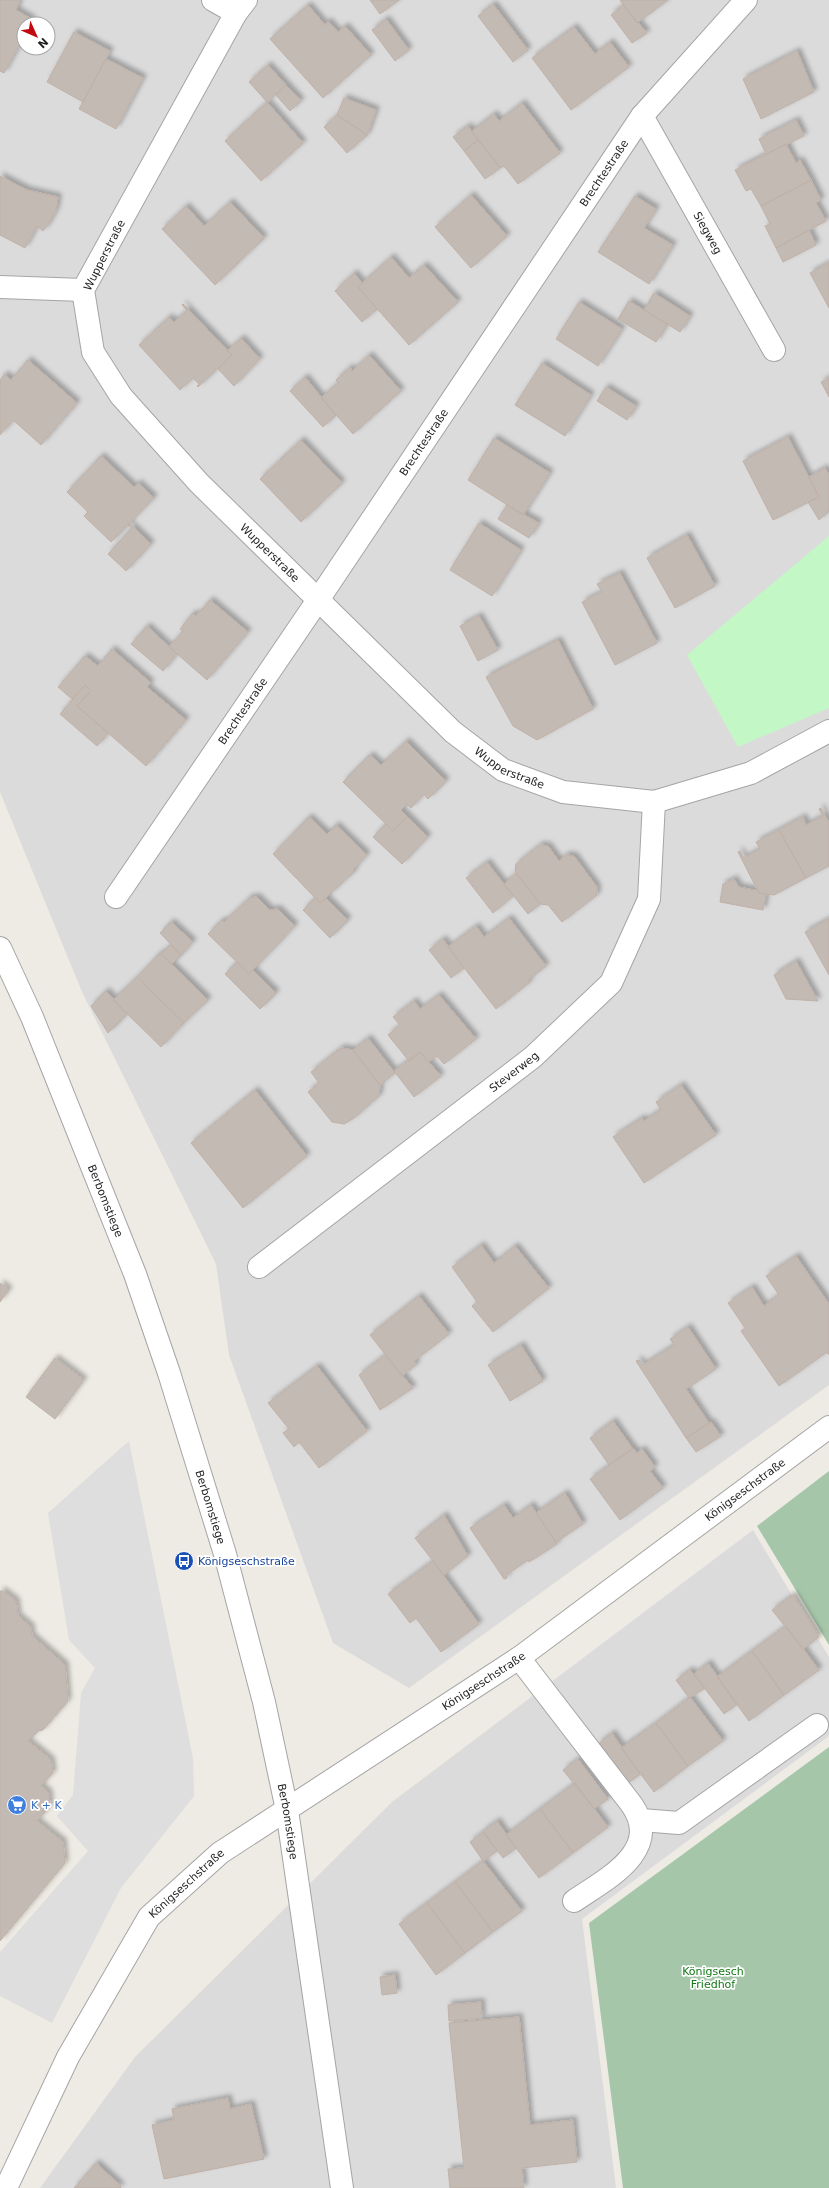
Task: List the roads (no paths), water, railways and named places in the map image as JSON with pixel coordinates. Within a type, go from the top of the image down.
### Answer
[{"type":"street","points":[[213,0],[241,6]]},
{"type":"street","name":"Brechtestraße","points":[[116,897],[318,600],[642,116],[746,0]]},
{"type":"street","name":"Wupperstraße","points":[[241,6],[83,290],[93,352],[121,396],[200,483],[318,600],[453,732],[503,770],[563,792],[654,802],[751,773],[829,731]]},
{"type":"street","name":"Siegweg","points":[[642,116],[774,350]]},
{"type":"street","points":[[0,287],[83,290]]},
{"type":"street","name":"Steverweg","points":[[259,1267],[533,1057],[611,983],[649,899],[654,802]]},
{"type":"street","name":"Berbomstiege","points":[[0,948],[32,1017],[132,1267],[169,1373],[227,1561],[264,1702],[287,1810],[342,2188]]},
{"type":"street","name":"Königseschstraße","points":[[7,2187],[68,2057],[149,1917],[220,1853],[519,1658],[829,1427]]},
{"type":"street","points":[[519,1658],[632,1805],[641,1820],[642,1831],[637,1848],[628,1863],[574,1901]]},
{"type":"street","points":[[641,1820],[679,1823],[817,1725]]},
{"type":"place","name":"Königseschstraße","points":[[184,1561]]},
{"type":"place","name":"K + K","points":[[17,1805]]},
{"type":"park label","name":"Königsesch Friedhof","points":[[713,1977]]}]
